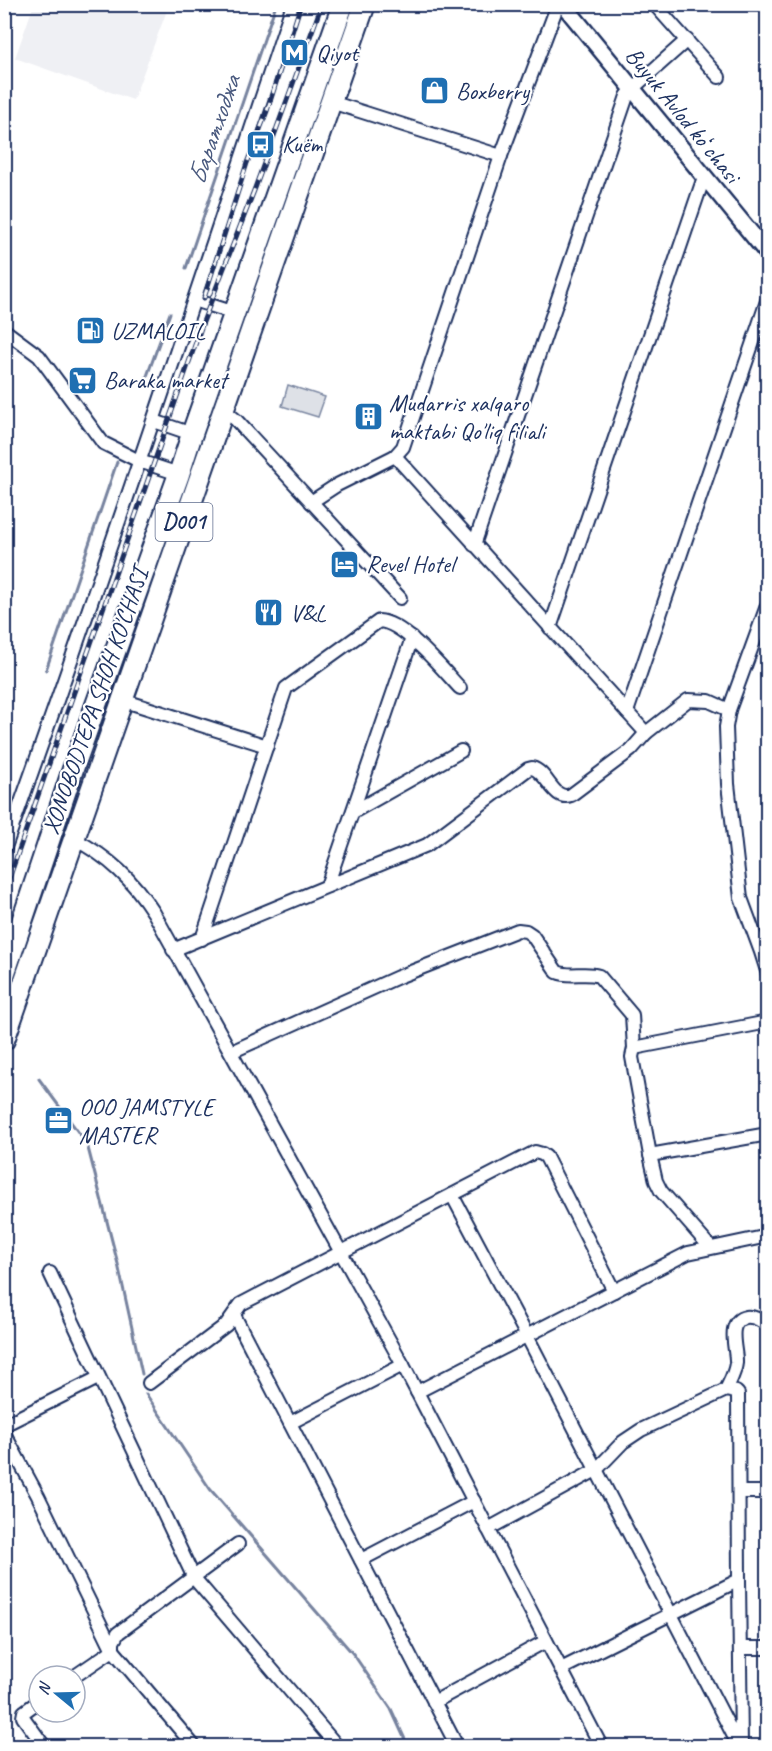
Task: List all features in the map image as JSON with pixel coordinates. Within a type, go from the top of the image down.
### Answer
[{"type":"highway","name":"XONOBODTEPA SHOH KO'CHASI","points":[[4,975],[11,938],[236,314],[343,4]]},
{"type":"highway","name":"XONOBODTEPA SHOH KO'CHASI","points":[[4,1040],[365,4]]},
{"type":"highway","points":[[267,223],[286,230]]},
{"type":"street","points":[[4,850],[154,421],[293,4]]},
{"type":"street","points":[[311,502],[337,485],[395,456],[403,447],[501,156],[558,4]]},
{"type":"street","name":"Buyuk Avlod koʻchasi","points":[[563,4],[768,254]]},
{"type":"street","points":[[654,4],[719,77]]},
{"type":"street","points":[[474,545],[627,96],[687,40]]},
{"type":"street","points":[[331,102],[501,156]]},
{"type":"street","points":[[550,628],[704,177]]},
{"type":"street","points":[[627,712],[768,298]]},
{"type":"street","points":[[194,300],[236,314]]},
{"type":"street","points":[[4,330],[39,356],[103,443],[139,461],[179,474]]},
{"type":"street","points":[[223,409],[400,598]]},
{"type":"street","points":[[154,421],[192,434]]},
{"type":"street","points":[[395,456],[646,733]]},
{"type":"street","points":[[768,603],[729,710],[726,727],[728,784],[741,898],[768,974]]},
{"type":"street","points":[[202,939],[286,688],[379,621],[389,623],[412,638],[460,688]]},
{"type":"street","points":[[327,886],[412,638]]},
{"type":"street","points":[[173,950],[427,845],[528,769],[532,768],[541,772],[562,797],[572,795],[631,750],[646,733],[682,703],[702,699],[729,710]]},
{"type":"street","points":[[122,700],[267,746]]},
{"type":"street","points":[[352,812],[461,751]]},
{"type":"street","points":[[74,839],[92,848],[121,871],[137,887],[154,913],[403,1365],[601,1746]]},
{"type":"street","points":[[231,1052],[398,977],[518,930],[526,931],[532,935],[557,972],[599,976],[632,1015],[634,1048],[632,1057],[654,1176],[661,1191],[710,1247]]},
{"type":"street","points":[[634,1048],[768,1022]]},
{"type":"street","points":[[650,1155],[768,1134]]},
{"type":"street","points":[[149,1383],[226,1325],[241,1304],[535,1152],[546,1157],[614,1291]]},
{"type":"street","points":[[452,1195],[740,1746]]},
{"type":"street","points":[[417,1392],[688,1253],[768,1236]]},
{"type":"street","points":[[50,1273],[194,1578],[337,1746]]},
{"type":"street","points":[[234,1315],[457,1746]]},
{"type":"street","points":[[726,1390],[734,1375],[736,1362],[734,1328],[740,1319],[748,1316],[768,1326]]},
{"type":"street","points":[[290,1423],[403,1365]]},
{"type":"street","points":[[4,1425],[98,1378]]},
{"type":"street","points":[[488,1529],[596,1470],[623,1442],[641,1430],[726,1390],[736,1392],[739,1399],[740,1746]]},
{"type":"street","points":[[4,1432],[113,1650],[194,1746]]},
{"type":"street","points":[[739,1492],[768,1492]]},
{"type":"street","points":[[361,1560],[474,1501]]},
{"type":"street","points":[[113,1650],[113,1642],[118,1633],[238,1544]]},
{"type":"street","points":[[561,1669],[740,1580]]},
{"type":"street","points":[[434,1702],[546,1641]]},
{"type":"street","points":[[740,1648],[768,1648]]},
{"type":"street","points":[[87,1668],[113,1650]]},
{"type":"street","points":[[28,1724],[44,1746]]},
{"type":"shaded area","points":[[34,4],[169,5],[133,100],[15,58]]},
{"type":"shaded area","points":[[288,385],[325,397],[318,417],[282,406]]},
{"type":"waterway","name":"Баратходжа","points":[[186,268],[276,4]]},
{"type":"waterway","name":"Баратходжа","points":[[143,387],[170,313]]},
{"type":"waterway","name":"Баратходжа","points":[[46,670],[117,462]]},
{"type":"waterway","points":[[39,1079],[87,1144],[118,1264],[142,1374]]},
{"type":"waterway","points":[[146,1394],[210,1489],[354,1655],[391,1709],[408,1746]]},
{"type":"railway","points":[[204,298],[301,4]]},
{"type":"railway","points":[[4,893],[203,322],[322,4]]},
{"type":"place","name":"Qiyot","points":[[295,53]]},
{"type":"place","name":"Boxberry","points":[[435,91]]},
{"type":"place","name":"Киёт","points":[[261,144]]},
{"type":"place","name":"UZMALOIL","points":[[90,331]]},
{"type":"place","name":"Baraka market","points":[[83,380]]},
{"type":"place","name":"Mudarris xalqaro maktabi Qo'liq filiali","points":[[368,417]]},
{"type":"place","name":"Revel Hotel","points":[[345,564]]},
{"type":"place","name":"V&L","points":[[269,613]]},
{"type":"place","name":"OOO JAMSTYLE MASTER","points":[[58,1121]]}]
